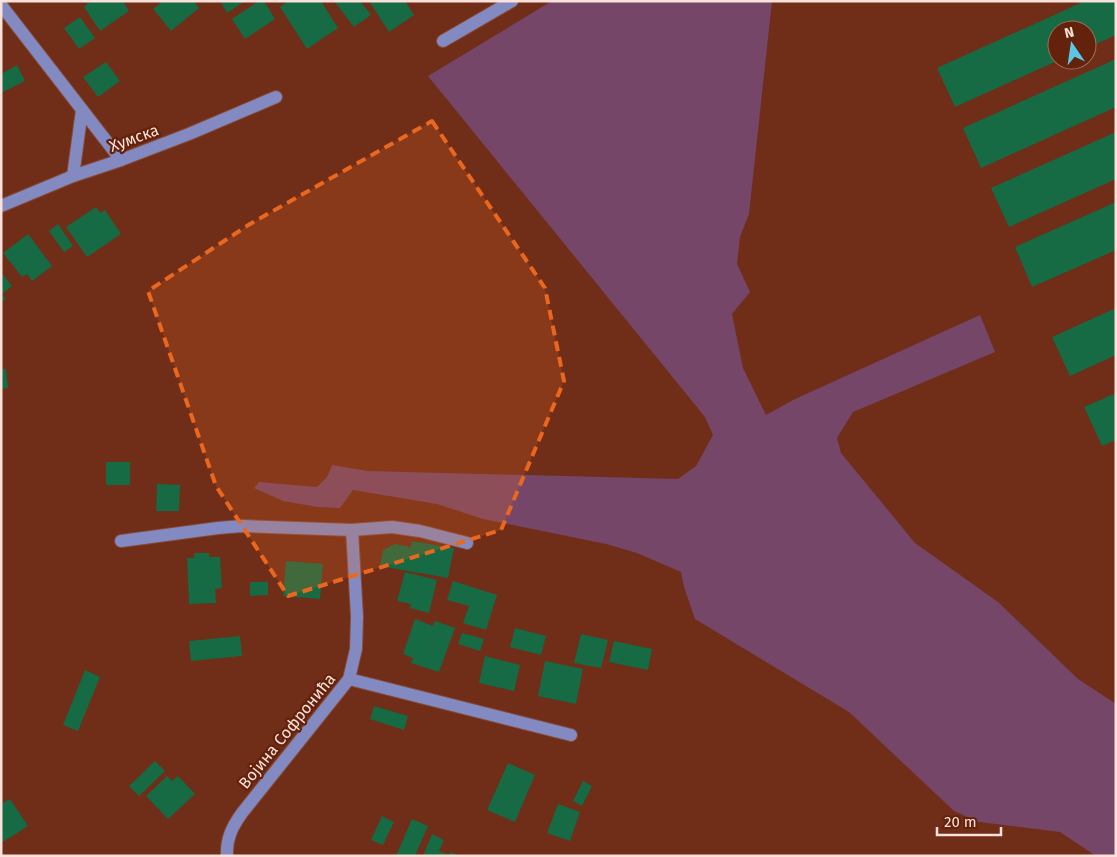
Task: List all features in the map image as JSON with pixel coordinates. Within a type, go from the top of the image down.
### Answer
[{"type":"street","points":[[443,41],[512,1]]},
{"type":"street","points":[[1,5],[121,160]]},
{"type":"street","name":"Хумска","points":[[1,206],[73,176],[121,160],[276,98]]},
{"type":"street","points":[[73,176],[82,110]]},
{"type":"street","points":[[121,541],[242,526],[352,530],[392,527],[404,528],[467,543]]},
{"type":"street","name":"Војина Софронића","points":[[227,856],[226,845],[238,818],[349,679],[356,649],[357,633],[352,530]]},
{"type":"street","points":[[349,679],[571,735]]},
{"type":"highlighted area","points":[[432,121],[545,288],[564,381],[501,530],[288,596],[216,486],[148,291],[250,224]]},
{"type":"shaded area","points":[[552,1],[772,1],[749,214],[740,237],[737,264],[750,292],[732,314],[743,368],[766,415],[795,399],[980,315],[995,352],[853,412],[837,438],[841,453],[915,543],[998,602],[1078,679],[1116,704],[1116,856],[1096,856],[1060,832],[979,822],[954,811],[849,712],[695,619],[681,572],[637,553],[606,544],[483,519],[437,504],[353,490],[340,508],[318,507],[283,501],[254,488],[259,482],[317,487],[327,477],[332,465],[368,471],[678,479],[696,466],[713,435],[705,417],[428,76]]},
{"type":"building","points":[[90,1],[123,1],[129,11],[100,31],[84,7]]},
{"type":"building","points":[[161,1],[194,1],[199,8],[171,31],[153,9]]},
{"type":"building","points":[[220,1],[245,1],[227,13]]},
{"type":"building","points":[[259,1],[264,1],[275,19],[245,39],[232,19]]},
{"type":"building","points":[[288,1],[321,1],[338,28],[307,49],[280,7]]},
{"type":"building","points":[[334,1],[360,1],[371,15],[354,27]]},
{"type":"building","points":[[369,1],[405,1],[414,15],[389,32]]},
{"type":"building","points":[[1085,1],[1116,1],[1116,35],[1097,44],[1097,20],[1047,20],[1047,66],[955,107],[937,68]]},
{"type":"building","points":[[80,17],[95,38],[79,49],[64,28]]},
{"type":"building","points":[[1116,59],[1116,107],[981,168],[963,128],[1092,70],[1097,70],[1097,68]]},
{"type":"building","points":[[106,62],[120,81],[98,97],[83,77]]},
{"type":"building","points":[[17,65],[25,81],[1,93],[1,74]]},
{"type":"building","points":[[1116,132],[1116,179],[1009,227],[991,188]]},
{"type":"building","points":[[1116,202],[1116,250],[1032,287],[1015,247]]},
{"type":"building","points":[[96,207],[100,213],[105,210],[121,234],[87,257],[66,227]]},
{"type":"building","points":[[58,224],[73,246],[64,252],[49,231]]},
{"type":"building","points":[[28,234],[52,266],[32,281],[27,274],[22,277],[3,253]]},
{"type":"building","points":[[1,272],[12,286],[2,294],[6,299],[1,302]]},
{"type":"building","points":[[1116,308],[1116,355],[1070,376],[1052,337]]},
{"type":"building","points":[[1,369],[6,369],[8,388],[1,389]]},
{"type":"building","points":[[1116,393],[1116,440],[1102,446],[1084,407]]},
{"type":"building","points":[[106,462],[130,462],[130,485],[106,485]]},
{"type":"building","points":[[157,484],[180,485],[179,511],[156,511]]},
{"type":"building","points":[[412,541],[454,548],[448,578],[380,566],[383,550],[395,544],[411,547]]},
{"type":"building","points":[[194,553],[209,553],[209,557],[220,557],[222,588],[215,589],[216,603],[189,604],[187,558],[194,558]]},
{"type":"building","points":[[286,561],[323,564],[320,599],[283,596]]},
{"type":"building","points":[[405,572],[437,580],[429,613],[410,608],[411,604],[397,601]]},
{"type":"building","points":[[453,581],[497,595],[486,630],[463,623],[469,606],[447,600]]},
{"type":"building","points":[[250,582],[268,582],[268,595],[250,596]]},
{"type":"building","points":[[415,619],[433,626],[435,621],[455,628],[439,672],[411,663],[413,658],[403,654]]},
{"type":"building","points":[[515,628],[546,636],[541,655],[510,647]]},
{"type":"building","points":[[462,633],[484,639],[480,651],[458,644]]},
{"type":"building","points":[[581,634],[608,640],[601,668],[574,663]]},
{"type":"building","points":[[240,636],[242,656],[191,661],[189,641]]},
{"type":"building","points":[[614,641],[652,649],[648,670],[609,662]]},
{"type":"building","points":[[485,656],[520,665],[514,691],[479,683]]},
{"type":"building","points":[[545,661],[583,669],[576,704],[538,696]]},
{"type":"building","points":[[85,670],[100,677],[78,731],[63,725]]},
{"type":"building","points":[[374,706],[408,716],[404,730],[370,719]]},
{"type":"building","points":[[155,761],[165,771],[139,796],[129,786]]},
{"type":"building","points":[[508,763],[535,775],[515,822],[487,810]]},
{"type":"building","points":[[167,776],[172,781],[178,776],[195,794],[168,819],[146,796]]},
{"type":"building","points":[[583,781],[592,786],[582,806],[573,801]]},
{"type":"building","points":[[10,799],[28,826],[1,843],[1,804]]},
{"type":"building","points":[[558,804],[580,812],[570,841],[547,833]]},
{"type":"building","points":[[382,816],[394,822],[383,845],[371,840]]},
{"type":"building","points":[[412,819],[428,826],[415,856],[396,856]]},
{"type":"building","points":[[432,834],[444,840],[439,851],[449,855],[450,852],[460,856],[423,856]]}]
